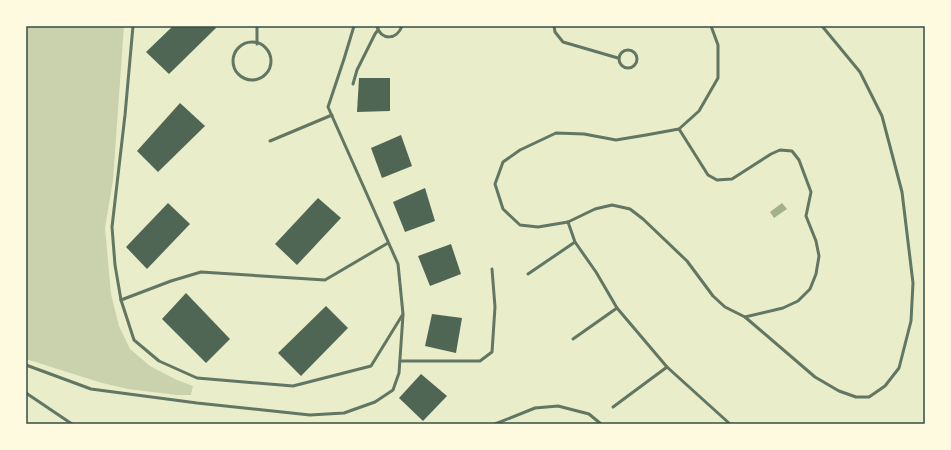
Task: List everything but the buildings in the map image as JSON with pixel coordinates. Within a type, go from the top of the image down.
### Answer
[{"type":"lane","points":[[133,26],[125,115],[112,227],[115,265],[121,300],[134,340],[159,361],[196,378],[293,386],[371,366],[403,314]]},
{"type":"lane","points":[[257,26],[257,44]]},
{"type":"lane","points":[[26,365],[91,389],[197,403],[310,415],[344,413],[375,402],[393,390],[399,373],[403,314],[398,264],[328,107],[354,26]]},
{"type":"lane","points":[[378,28],[380,33],[384,36],[391,37],[395,36],[402,26]]},
{"type":"lane","points":[[554,26],[555,32],[563,42],[618,58]]},
{"type":"lane","points":[[712,26],[718,45],[718,78],[699,111],[679,129],[646,136],[616,140],[584,134],[556,133],[520,150],[503,162],[495,184],[503,209],[520,225],[538,227],[568,222],[595,209],[612,205],[630,209],[643,219],[687,261],[713,296],[725,307],[744,317],[815,377],[839,391],[856,397],[869,397],[885,386],[899,368],[911,321],[913,283],[902,192],[882,116],[860,72],[822,26]]},
{"type":"lane","points":[[353,84],[357,70],[378,28]]},
{"type":"lane","points":[[251,42],[257,44],[263,46],[267,50],[271,62],[266,74],[261,78],[249,80],[243,78],[234,69],[233,57],[240,46],[245,43],[251,42]]},
{"type":"lane","points":[[632,50],[636,54],[637,60],[634,66],[628,68],[622,67],[618,58],[623,51],[632,50]]},
{"type":"lane","points":[[270,141],[332,115]]},
{"type":"lane","points":[[679,129],[708,174],[717,180],[732,179],[771,154],[780,150],[792,151],[799,160],[811,192],[806,216],[816,241],[818,256],[816,274],[810,289],[798,301],[783,308],[744,317]]},
{"type":"lane","points":[[568,222],[575,242],[596,272],[617,308],[667,368],[729,424]]},
{"type":"lane","points":[[528,274],[575,242]]},
{"type":"lane","points":[[121,300],[171,281],[201,272],[325,280],[388,243]]},
{"type":"lane","points":[[400,361],[480,361],[492,352],[495,308],[492,269]]},
{"type":"lane","points":[[573,339],[617,308]]},
{"type":"lane","points":[[613,407],[667,368]]},
{"type":"lane","points":[[26,393],[72,424]]},
{"type":"lane","points":[[495,424],[535,408],[558,406],[589,414],[601,424]]},
{"type":"shaded area","points":[[26,26],[124,26],[113,180],[105,228],[111,294],[119,326],[130,349],[150,366],[177,380],[193,386],[191,395],[177,395],[128,389],[102,383],[26,359]]},
{"type":"shaded area","points":[[782,203],[787,209],[774,218],[770,212]]}]
